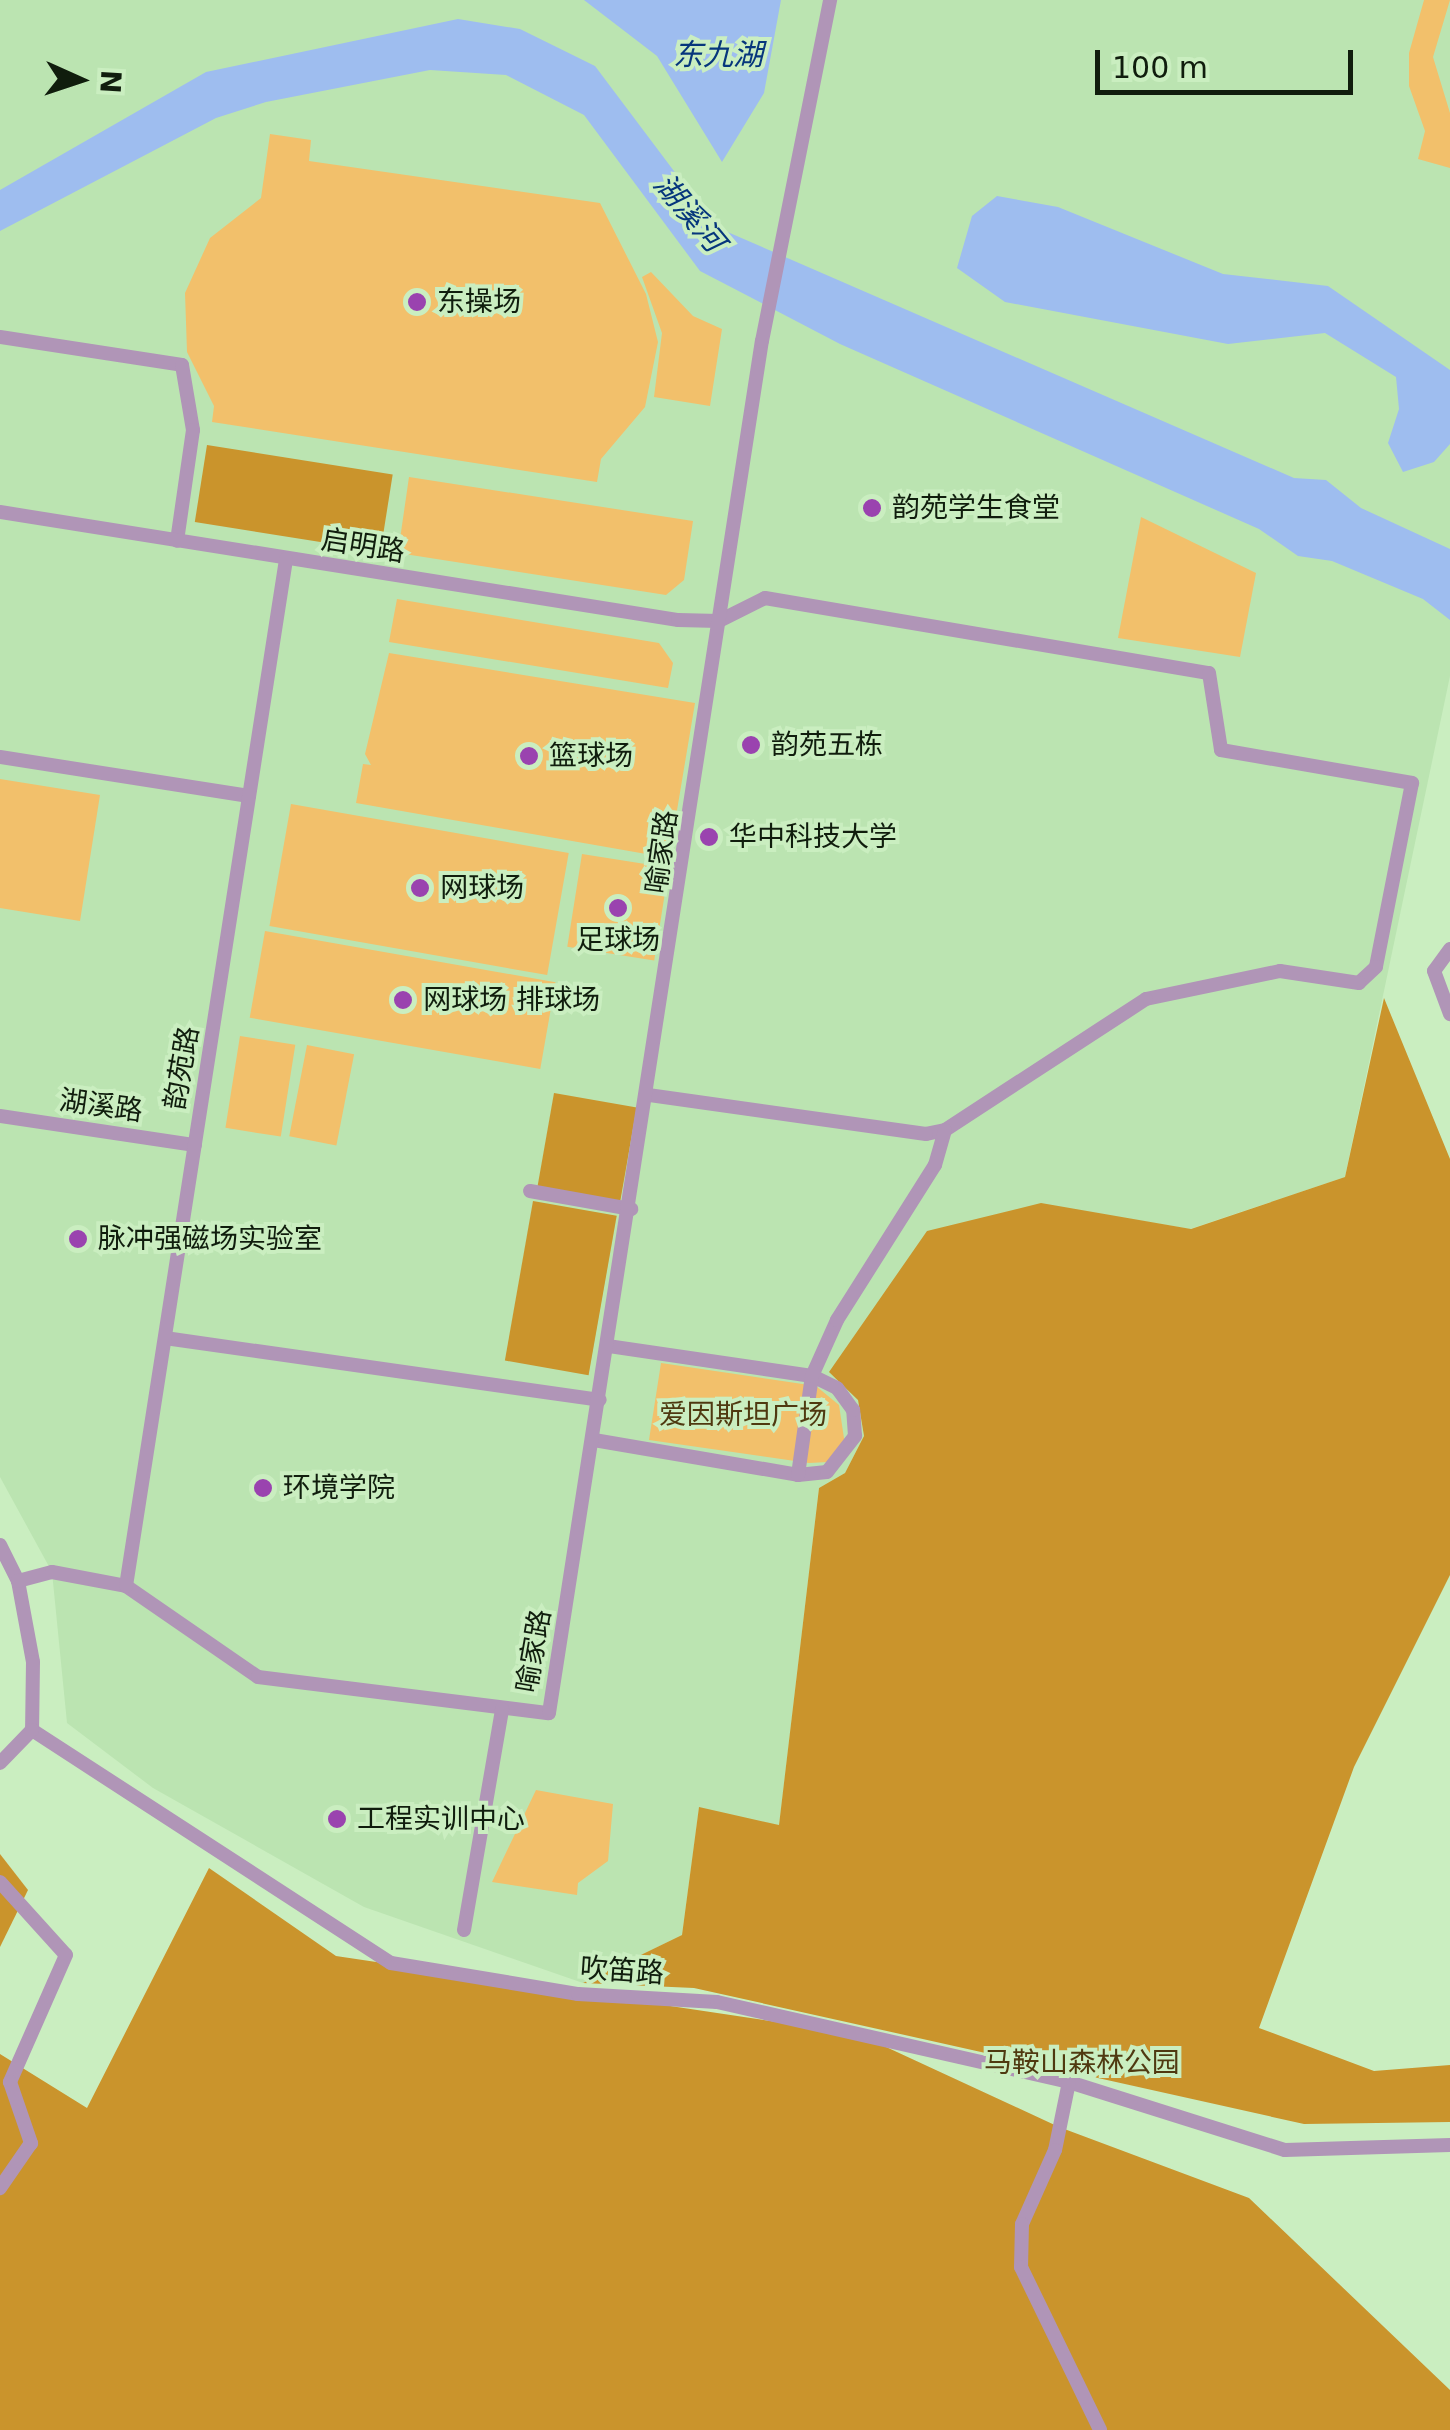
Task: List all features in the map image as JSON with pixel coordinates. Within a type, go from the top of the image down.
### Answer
[{"type":"street","name":"喻家路","points":[[502,1709],[548,1713],[650,1095],[762,341],[830,0]]},
{"type":"street","points":[[0,336],[182,365],[193,430],[177,541]]},
{"type":"street","name":"启明路","points":[[0,512],[286,559],[720,621]]},
{"type":"street","name":"韵苑路","points":[[126,1586],[286,559]]},
{"type":"street","points":[[650,1095],[926,1134],[945,1130],[1146,998],[1280,971],[1358,983],[1376,967],[1412,783],[1221,750],[1209,673],[765,598],[720,621]]},
{"type":"street","points":[[0,757],[249,796]]},
{"type":"street","points":[[1450,949],[1434,971],[1450,1014]]},
{"type":"street","name":"湖溪路","points":[[0,1116],[195,1145]]},
{"type":"street","points":[[798,1475],[812,1376],[836,1320],[936,1165],[945,1130]]},
{"type":"street","points":[[530,1191],[630,1209]]},
{"type":"street","points":[[165,1338],[600,1400]]},
{"type":"street","points":[[594,1440],[798,1475],[827,1472],[855,1436],[853,1410],[837,1388],[812,1376],[609,1346]]},
{"type":"street","points":[[0,1546],[18,1581],[33,1662],[32,1730],[0,1763]]},
{"type":"street","points":[[18,1581],[52,1572],[126,1586],[258,1677],[502,1709],[464,1930]]},
{"type":"street","name":"吹笛路","points":[[32,1730],[391,1963],[578,1994],[717,2002],[1068,2082],[1285,2150],[1450,2145]]},
{"type":"street","points":[[0,1882],[66,1955],[10,2082],[32,2143],[0,2188]]},
{"type":"street","points":[[1068,2082],[1055,2150],[1022,2224],[1021,2266],[1100,2430]]},
{"type":"shaded area","name":"华中科技大学","points":[[0,0],[1450,0],[1450,676],[1345,1177],[1190,1229],[1041,1204],[858,1400],[864,1436],[845,1473],[819,1488],[779,1826],[699,1808],[682,1935],[583,1983],[364,1907],[153,1788],[67,1723],[52,1572],[0,1477]]},
{"type":"green space","points":[[1424,0],[1450,0],[1433,57],[1450,113],[1450,168],[1418,159],[1425,131],[1409,86],[1409,53]]},
{"type":"green space","name":"东操场","points":[[270,134],[311,140],[309,161],[600,203],[646,294],[658,342],[645,407],[601,459],[597,482],[212,422],[214,406],[187,352],[185,293],[210,238],[261,198]]},
{"type":"green space","points":[[651,272],[693,316],[722,329],[710,406],[654,397],[662,333],[642,277]]},
{"type":"green space","points":[[207,445],[393,474],[380,551],[195,522]]},
{"type":"green space","points":[[409,477],[693,521],[684,580],[666,595],[398,553]]},
{"type":"green space","points":[[1141,517],[1256,573],[1240,657],[1118,638]]},
{"type":"green space","points":[[397,599],[659,643],[673,663],[668,688],[389,642]]},
{"type":"green space","name":"篮球场","points":[[389,653],[695,703],[669,858],[356,803],[363,764],[371,765],[365,754]]},
{"type":"green space","points":[[0,779],[100,795],[80,921],[0,908]]},
{"type":"green space","name":"网球场","points":[[291,804],[569,853],[547,975],[269,926]]},
{"type":"green space","name":"足球场","points":[[582,854],[669,868],[654,961],[567,947]]},
{"type":"green space","name":"网球场 排球场","points":[[265,931],[556,982],[540,1069],[250,1018]]},
{"type":"green space","name":"马鞍山森林公园","points":[[1384,998],[1450,1159],[1450,1575],[1354,1767],[1259,2028],[1374,2071],[1450,2065],[1450,2122],[1304,2124],[694,1988],[583,1983],[682,1935],[699,1807],[779,1825],[819,1488],[845,1473],[864,1436],[858,1400],[829,1372],[927,1231],[1041,1203],[1191,1229],[1345,1177]]},
{"type":"green space","points":[[240,1036],[295,1045],[281,1137],[225,1128]]},
{"type":"green space","points":[[307,1045],[354,1054],[336,1145],[289,1136]]},
{"type":"green space","points":[[554,1093],[637,1108],[620,1202],[537,1188]]},
{"type":"green space","points":[[533,1201],[617,1216],[589,1375],[505,1361]]},
{"type":"green space","name":"爱因斯坦广场","points":[[661,1363],[816,1386],[839,1405],[845,1445],[828,1462],[809,1463],[649,1440]]},
{"type":"green space","points":[[536,1790],[613,1804],[608,1861],[578,1883],[577,1895],[492,1882]]},
{"type":"green space","points":[[0,1854],[28,1890],[0,1947]]},
{"type":"green space","points":[[209,1868],[336,1956],[858,2034],[1059,2127],[1249,2198],[1450,2390],[1450,2430],[0,2430],[0,2054],[87,2108]]},
{"type":"water","name":"东九湖","points":[[584,0],[781,0],[764,93],[722,162],[657,56]]},
{"type":"water","name":"湖溪河","points":[[458,19],[520,29],[595,66],[716,227],[1294,478],[1326,480],[1361,508],[1450,549],[1450,620],[1423,599],[1332,561],[1298,556],[1259,529],[840,344],[700,271],[584,115],[506,75],[430,70],[266,102],[216,118],[0,231],[0,190],[206,72]]},
{"type":"water","points":[[997,196],[1058,207],[1223,274],[1328,286],[1450,370],[1450,444],[1434,462],[1403,472],[1388,443],[1399,409],[1396,377],[1325,333],[1228,344],[1005,302],[957,268],[972,216]]},
{"type":"place","name":"东操场","points":[[417,302]]},
{"type":"place","name":"韵苑学生食堂","points":[[872,508]]},
{"type":"place","name":"韵苑五栋","points":[[751,745]]},
{"type":"place","name":"篮球场","points":[[529,756]]},
{"type":"place","name":"华中科技大学","points":[[709,837]]},
{"type":"place","name":"网球场","points":[[420,888]]},
{"type":"place","name":"足球场","points":[[618,908]]},
{"type":"place","name":"网球场 排球场","points":[[403,1000]]},
{"type":"place","name":"脉冲强磁场实验室","points":[[78,1239]]},
{"type":"place","name":"环境学院","points":[[263,1488]]},
{"type":"place","name":"工程实训中心","points":[[337,1819]]}]
